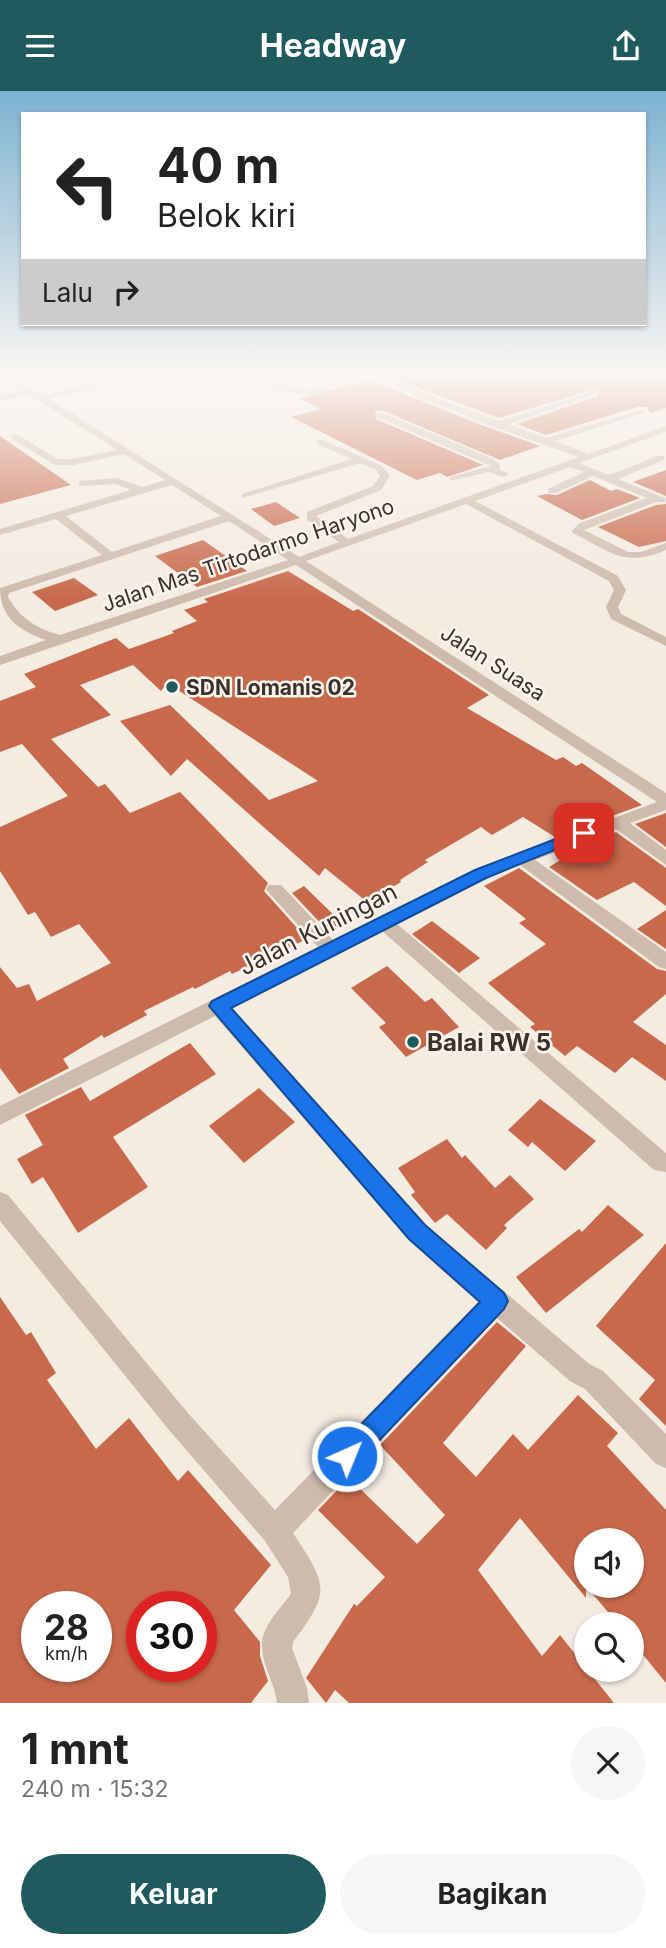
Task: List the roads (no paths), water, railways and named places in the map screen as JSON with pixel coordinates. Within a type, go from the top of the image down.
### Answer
[{"type":"street","points":[[33,448],[55,462],[73,462],[126,451]]},
{"type":"street","name":"Jalan Suasa","points":[[122,448],[666,802]]},
{"type":"street","points":[[334,448],[379,468],[385,476],[377,488],[311,514],[311,518],[347,543]]},
{"type":"street","points":[[460,448],[488,460],[496,465],[495,470]]},
{"type":"street","points":[[566,448],[588,457]]},
{"type":"street","name":"Jalan Mas Tirtodarmo Haryono","points":[[0,661],[25,650],[298,561],[612,448]]},
{"type":"street","points":[[609,479],[661,458]]},
{"type":"street","points":[[246,496],[360,460]]},
{"type":"street","points":[[570,463],[661,500]]},
{"type":"street","points":[[454,479],[482,470],[495,470],[520,481]]},
{"type":"street","points":[[552,491],[593,472]]},
{"type":"street","points":[[83,483],[117,481],[142,491]]},
{"type":"street","points":[[0,532],[174,481]]},
{"type":"street","points":[[661,500],[582,526],[577,531],[626,555],[642,556],[666,546]]},
{"type":"street","points":[[466,501],[614,579],[620,590],[612,607],[615,616],[666,642]]},
{"type":"street","points":[[58,515],[110,556]]},
{"type":"street","points":[[59,639],[39,635],[24,627],[9,611],[2,597],[4,590],[230,517]]},
{"type":"street","points":[[0,647],[25,650]]},
{"type":"street","name":"Jalan Kuningan","points":[[0,1116],[480,874],[666,802]]},
{"type":"street","points":[[616,821],[666,859]]},
{"type":"street","points":[[521,858],[666,962]]},
{"type":"street","points":[[275,889],[331,950]]},
{"type":"street","points":[[384,923],[662,1163]]},
{"type":"street","points":[[218,1006],[417,1232],[579,1372],[594,1380],[666,1454]]},
{"type":"street","points":[[0,1203],[178,1421],[275,1531],[299,1568],[307,1588],[306,1600],[279,1636],[277,1649],[291,1688],[293,1703]]},
{"type":"street","points":[[275,1531],[496,1301]]},
{"type":"place","name":"SDN Lomanis 02","points":[[172,687]]},
{"type":"place","name":"Balai RW 5","points":[[413,1042]]}]
